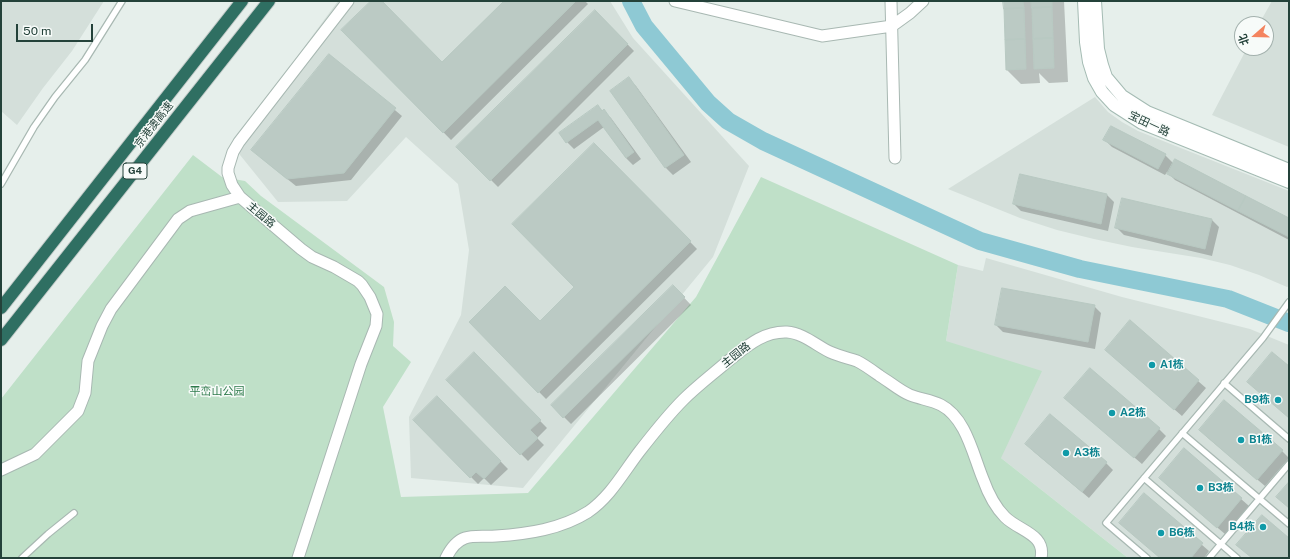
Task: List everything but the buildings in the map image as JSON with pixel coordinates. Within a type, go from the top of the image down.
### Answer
[{"type":"highway","name":"京港澳高速","points":[[1,308],[242,1]]},
{"type":"highway","name":"京港澳高速","points":[[1,340],[269,1]]},
{"type":"main road","name":"宝田一路","points":[[1084,1],[1086,42],[1089,62],[1098,85],[1114,105],[1142,122],[1289,182]]},
{"type":"main road","name":"宝田一路","points":[[1096,1],[1098,49],[1102,65],[1106,77],[1122,96],[1147,112],[1289,170]]},
{"type":"street","points":[[240,197],[232,185],[228,173],[230,161],[236,148],[348,1]]},
{"type":"street","points":[[675,1],[822,36],[892,26],[923,1]]},
{"type":"street","points":[[890,1],[892,26],[895,158]]},
{"type":"street","name":"主园路","points":[[1,470],[35,454],[78,411],[85,393],[86,370],[90,353],[102,326],[111,309],[178,219],[190,211],[240,197],[312,257],[334,267],[358,281],[370,298],[377,314],[376,326],[360,364],[298,558]]},
{"type":"street","name":"主园路","points":[[446,558],[455,545],[465,538],[532,533],[572,521],[594,508],[611,491],[659,426],[688,395],[745,347],[764,336],[787,332],[795,334],[830,352],[857,361],[905,393],[932,401],[943,406],[952,413],[962,426],[991,497],[1006,518],[1037,538],[1041,544],[1041,558]]},
{"type":"lane","points":[[1,184],[34,127],[55,97],[85,60],[122,1]]},
{"type":"lane","points":[[1147,558],[1106,523],[1263,338],[1289,302]]},
{"type":"lane","points":[[1224,383],[1289,439]]},
{"type":"lane","points":[[1182,432],[1289,524]]},
{"type":"lane","points":[[1209,558],[1289,464]]},
{"type":"lane","points":[[1144,478],[1237,558]]},
{"type":"lane","points":[[22,558],[74,513]]},
{"type":"shaded area","points":[[1,1],[104,1],[72,51],[43,88],[17,125],[1,111]]},
{"type":"shaded area","points":[[338,1],[610,1],[633,38],[749,166],[713,257],[523,488],[411,478],[409,417],[461,315],[469,250],[458,184],[406,137],[347,201],[278,202],[232,145]]},
{"type":"shaded area","points":[[1272,1],[1289,1],[1289,147],[1212,115],[1243,56],[1274,56],[1274,16],[1264,16]]},
{"type":"shaded area","points":[[1095,97],[1108,112],[1138,131],[1289,191],[1289,286],[1287,287],[1230,265],[1201,258],[1132,247],[1057,230],[1020,218],[948,189]]},
{"type":"shaded area","points":[[986,258],[1122,297],[1250,329],[1289,345],[1289,558],[1128,558],[1001,458],[946,341],[958,265],[983,271]]},
{"type":"green space","name":"平峦山公园","points":[[193,155],[222,177],[245,181],[261,196],[384,287],[394,322],[393,346],[411,362],[383,407],[401,497],[528,493],[696,297],[761,177],[958,265],[946,341],[1042,371],[1001,458],[1128,558],[1,558],[1,399]]},
{"type":"waterway","points":[[631,1],[644,26],[708,103],[728,121],[763,141],[980,241],[1080,269],[1228,299],[1289,323]]},
{"type":"place","name":"A1栋","points":[[1152,365]]},
{"type":"place","name":"B9栋","points":[[1278,400]]},
{"type":"place","name":"A2栋","points":[[1112,413]]},
{"type":"place","name":"B1栋","points":[[1241,440]]},
{"type":"place","name":"A3栋","points":[[1066,453]]},
{"type":"place","name":"B3栋","points":[[1200,488]]},
{"type":"place","name":"B4栋","points":[[1263,527]]},
{"type":"place","name":"B6栋","points":[[1161,533]]}]
